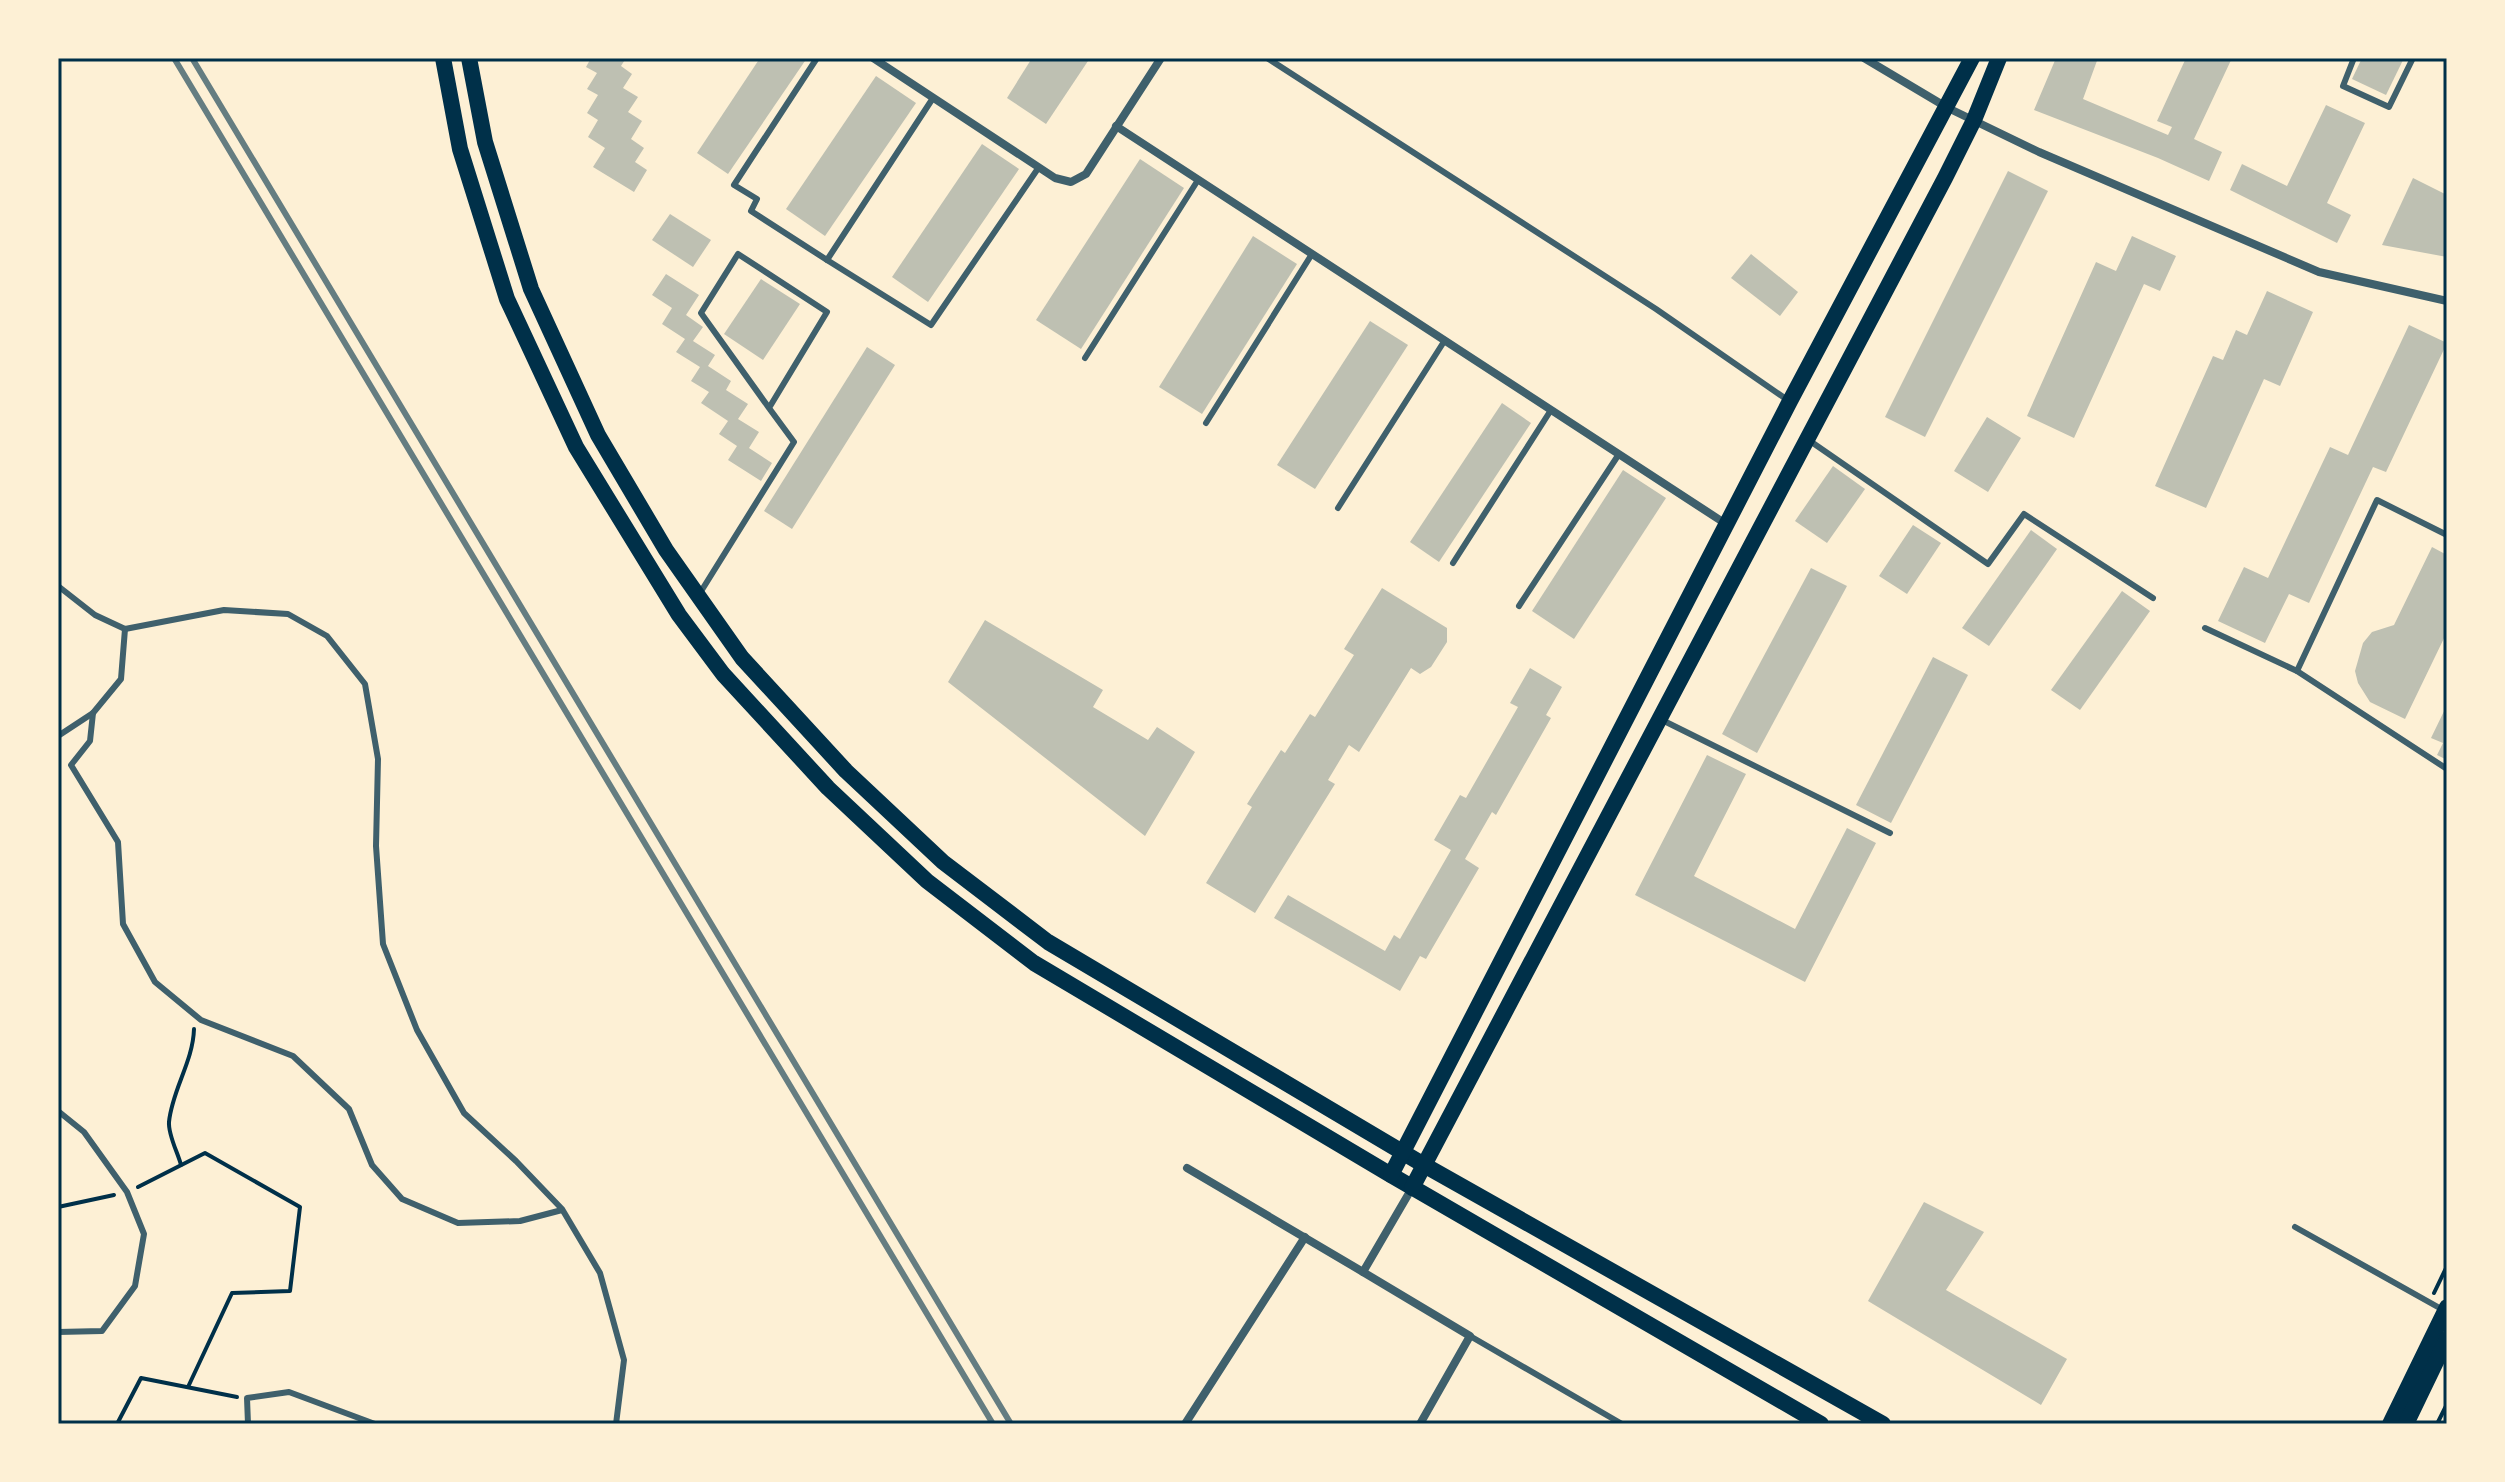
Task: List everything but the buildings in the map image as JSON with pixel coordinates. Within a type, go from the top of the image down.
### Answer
[{"type":"main road","points":[[443,58],[460,149],[507,299],[576,447],[679,615],[723,674],[828,788],[927,881],[1034,963],[1412,1188],[1821,1424]]},
{"type":"main road","points":[[469,58],[485,142],[531,289],[598,435],[666,550],[742,658],[835,759],[943,862],[1048,942],[1403,1153],[1883,1424]]},
{"type":"main road","points":[[1391,1175],[1790,401],[1972,58]]},
{"type":"main road","points":[[1412,1188],[1974,120],[1999,58]]},
{"type":"main road","points":[[2390,1424],[2446,1310]]},
{"type":"main road","points":[[2406,1424],[2447,1339]]},
{"type":"street","points":[[873,58],[1055,178],[1071,182],[1086,174],[1161,58]]},
{"type":"street","points":[[1864,58],[1948,108],[2039,152],[2319,272],[2447,301]]},
{"type":"street","points":[[1116,126],[1727,525]]},
{"type":"street","points":[[1187,1168],[1470,1336],[1420,1424]]},
{"type":"street","points":[[1363,1272],[1412,1188]]},
{"type":"street","points":[[1185,1424],[1305,1237]]},
{"type":"lane","points":[[817,58],[734,185],[757,199],[751,211],[931,325],[1039,167]]},
{"type":"lane","points":[[1267,58],[1642,301],[1790,401]]},
{"type":"lane","points":[[2354,58],[2343,86],[2389,107],[2413,58]]},
{"type":"lane","points":[[827,260],[933,98]]},
{"type":"lane","points":[[1085,358],[1198,180]]},
{"type":"lane","points":[[698,597],[794,442],[769,408],[701,313],[738,254],[827,312],[769,408]]},
{"type":"lane","points":[[1206,423],[1312,254]]},
{"type":"lane","points":[[1338,508],[1445,340]]},
{"type":"lane","points":[[1453,563],[1551,410]]},
{"type":"lane","points":[[1807,439],[1988,564],[2024,514],[2153,598]]},
{"type":"lane","points":[[1519,606],[1619,454]]},
{"type":"lane","points":[[2297,671],[2377,500],[2447,535]]},
{"type":"lane","points":[[58,586],[95,615],[125,629],[224,610],[288,614],[327,636],[365,684],[378,759],[376,846],[383,944],[417,1030],[464,1113],[562,1209],[600,1273],[624,1360],[616,1424]]},
{"type":"lane","points":[[2205,628],[2297,671],[2447,769]]},
{"type":"lane","points":[[58,736],[93,713],[121,679],[125,629]]},
{"type":"lane","points":[[93,713],[90,741],[71,765],[118,842],[123,924],[155,982],[201,1020],[293,1056],[349,1109],[372,1165],[402,1199],[458,1223],[520,1221],[562,1209]]},
{"type":"lane","points":[[1660,719],[1890,833]]},
{"type":"lane","points":[[58,1111],[84,1132],[127,1192],[144,1234],[135,1286],[102,1331],[58,1332]]},
{"type":"lane","points":[[2295,1227],[2446,1310]]},
{"type":"lane","points":[[1470,1336],[1622,1424]]},
{"type":"lane","points":[[248,1424],[247,1398],[289,1392],[375,1424]]},
{"type":"path","points":[[181,1165],[169,1125],[178,1088],[190,1058],[193,1014]]},
{"type":"path","points":[[58,1207],[127,1192],[205,1153],[300,1207],[290,1291],[232,1293],[188,1387]]},
{"type":"path","points":[[117,1424],[141,1378],[247,1398]]},
{"type":"path","points":[[2437,1424],[2447,1404]]},
{"type":"railway","points":[[174,58],[993,1424]]},
{"type":"railway","points":[[192,58],[1011,1424]]}]
